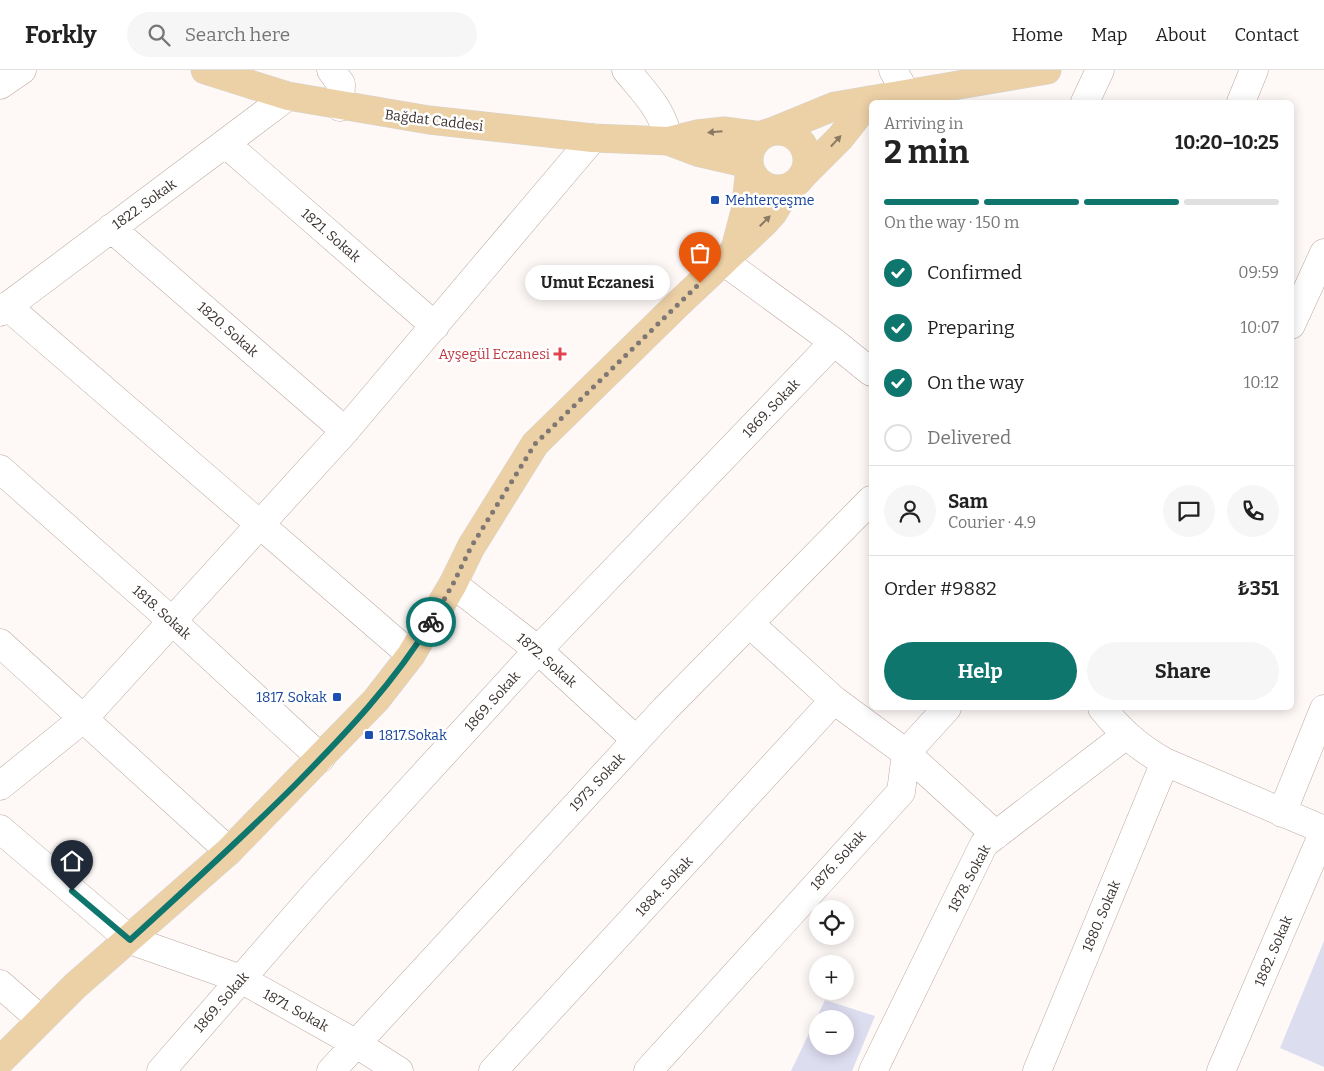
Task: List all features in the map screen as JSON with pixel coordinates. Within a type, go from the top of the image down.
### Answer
[{"type":"main road","name":"Bağdat Caddesi","points":[[206,70],[288,96],[340,107],[429,120],[593,138],[668,141],[697,134],[724,131],[768,134]]},
{"type":"main road","points":[[870,100],[902,88],[1047,70]]},
{"type":"main road","points":[[729,255],[745,211],[752,147],[768,134],[822,110],[869,100]]},
{"type":"main road","points":[[750,167],[761,184],[779,190],[795,182],[840,138],[869,101]]},
{"type":"main road","points":[[0,1061],[40,1019],[229,851],[376,700],[411,655],[453,584],[471,547],[535,444],[773,213],[795,182],[807,159],[800,141],[793,135],[768,134]]},
{"type":"main road","name":"Bağdat Caddesi","points":[[668,141],[696,152],[750,167]]},
{"type":"street","points":[[0,85],[22,70]]},
{"type":"street","points":[[331,70],[341,84],[340,107]]},
{"type":"street","points":[[626,70],[661,114],[667,127],[668,141]]},
{"type":"street","points":[[1086,100],[1100,70]]},
{"type":"street","points":[[1242,100],[1254,70]]},
{"type":"street","name":"1822. Sokak","points":[[4,309],[288,96]]},
{"type":"street","points":[[0,786],[84,718],[345,431],[436,326],[593,138]]},
{"type":"street","name":"1821. Sokak","points":[[226,144],[436,326]]},
{"type":"street","name":"1820. Sokak","points":[[110,228],[345,431]]},
{"type":"street","points":[[1294,318],[1324,253]]},
{"type":"street","points":[[729,255],[869,370]]},
{"type":"street","points":[[4,309],[261,524],[411,655]]},
{"type":"street","name":"1869. Sokak","points":[[161,1071],[322,887],[538,650],[834,342]]},
{"type":"street","name":"1818. Sokak","points":[[0,469],[172,621],[321,758]]},
{"type":"street","name":"1973. Sokak","points":[[332,1071],[355,1043],[636,740],[869,502]]},
{"type":"street","name":"1872. Sokak","points":[[453,584],[538,650],[636,740]]},
{"type":"street","points":[[750,624],[834,700],[906,753],[996,835]]},
{"type":"street","points":[[0,643],[229,851]]},
{"type":"street","name":"1884. Sokak","points":[[493,1071],[834,700]]},
{"type":"street","points":[[1282,813],[1324,708]]},
{"type":"street","points":[[906,753],[945,710]]},
{"type":"street","points":[[1114,717],[1145,751],[1165,762],[1324,830]]},
{"type":"street","name":"1878. Sokak","points":[[873,1071],[984,844],[996,835],[1114,717]]},
{"type":"street","name":"1876. Sokak","points":[[648,1071],[901,792],[906,753]]},
{"type":"street","name":"1880. Sokak","points":[[1036,1071],[1165,762]]},
{"type":"street","points":[[0,829],[130,940]]},
{"type":"street","name":"1882. Sokak","points":[[1221,1071],[1324,830]]},
{"type":"street","name":"1871. Sokak","points":[[130,940],[241,979],[355,1043],[399,1071]]},
{"type":"street","points":[[0,984],[40,1019]]},
{"type":"building","points":[[1324,941],[1324,1067],[1280,1048]]},
{"type":"building","points":[[825,1000],[875,1016],[852,1071],[791,1071],[809,1033],[809,1055],[854,1055],[854,1010],[820,1010]]},
{"type":"way so far","points":[[431,622],[453,584],[471,547],[535,444],[700,283]]},
{"type":"place","name":"Mehterçeşme","points":[[715,200]]},
{"type":"place","name":"Umut Eczanesi","points":[[700,283]]},
{"type":"place","name":"Ayşegül Eczanesi","points":[[560,354]]},
{"type":"place","name":"1817. Sokak","points":[[337,697]]},
{"type":"place","name":"1817.Sokak","points":[[369,735]]},
{"type":"route","points":[[72,891],[130,940],[229,851],[376,700],[411,655],[431,622]]}]
